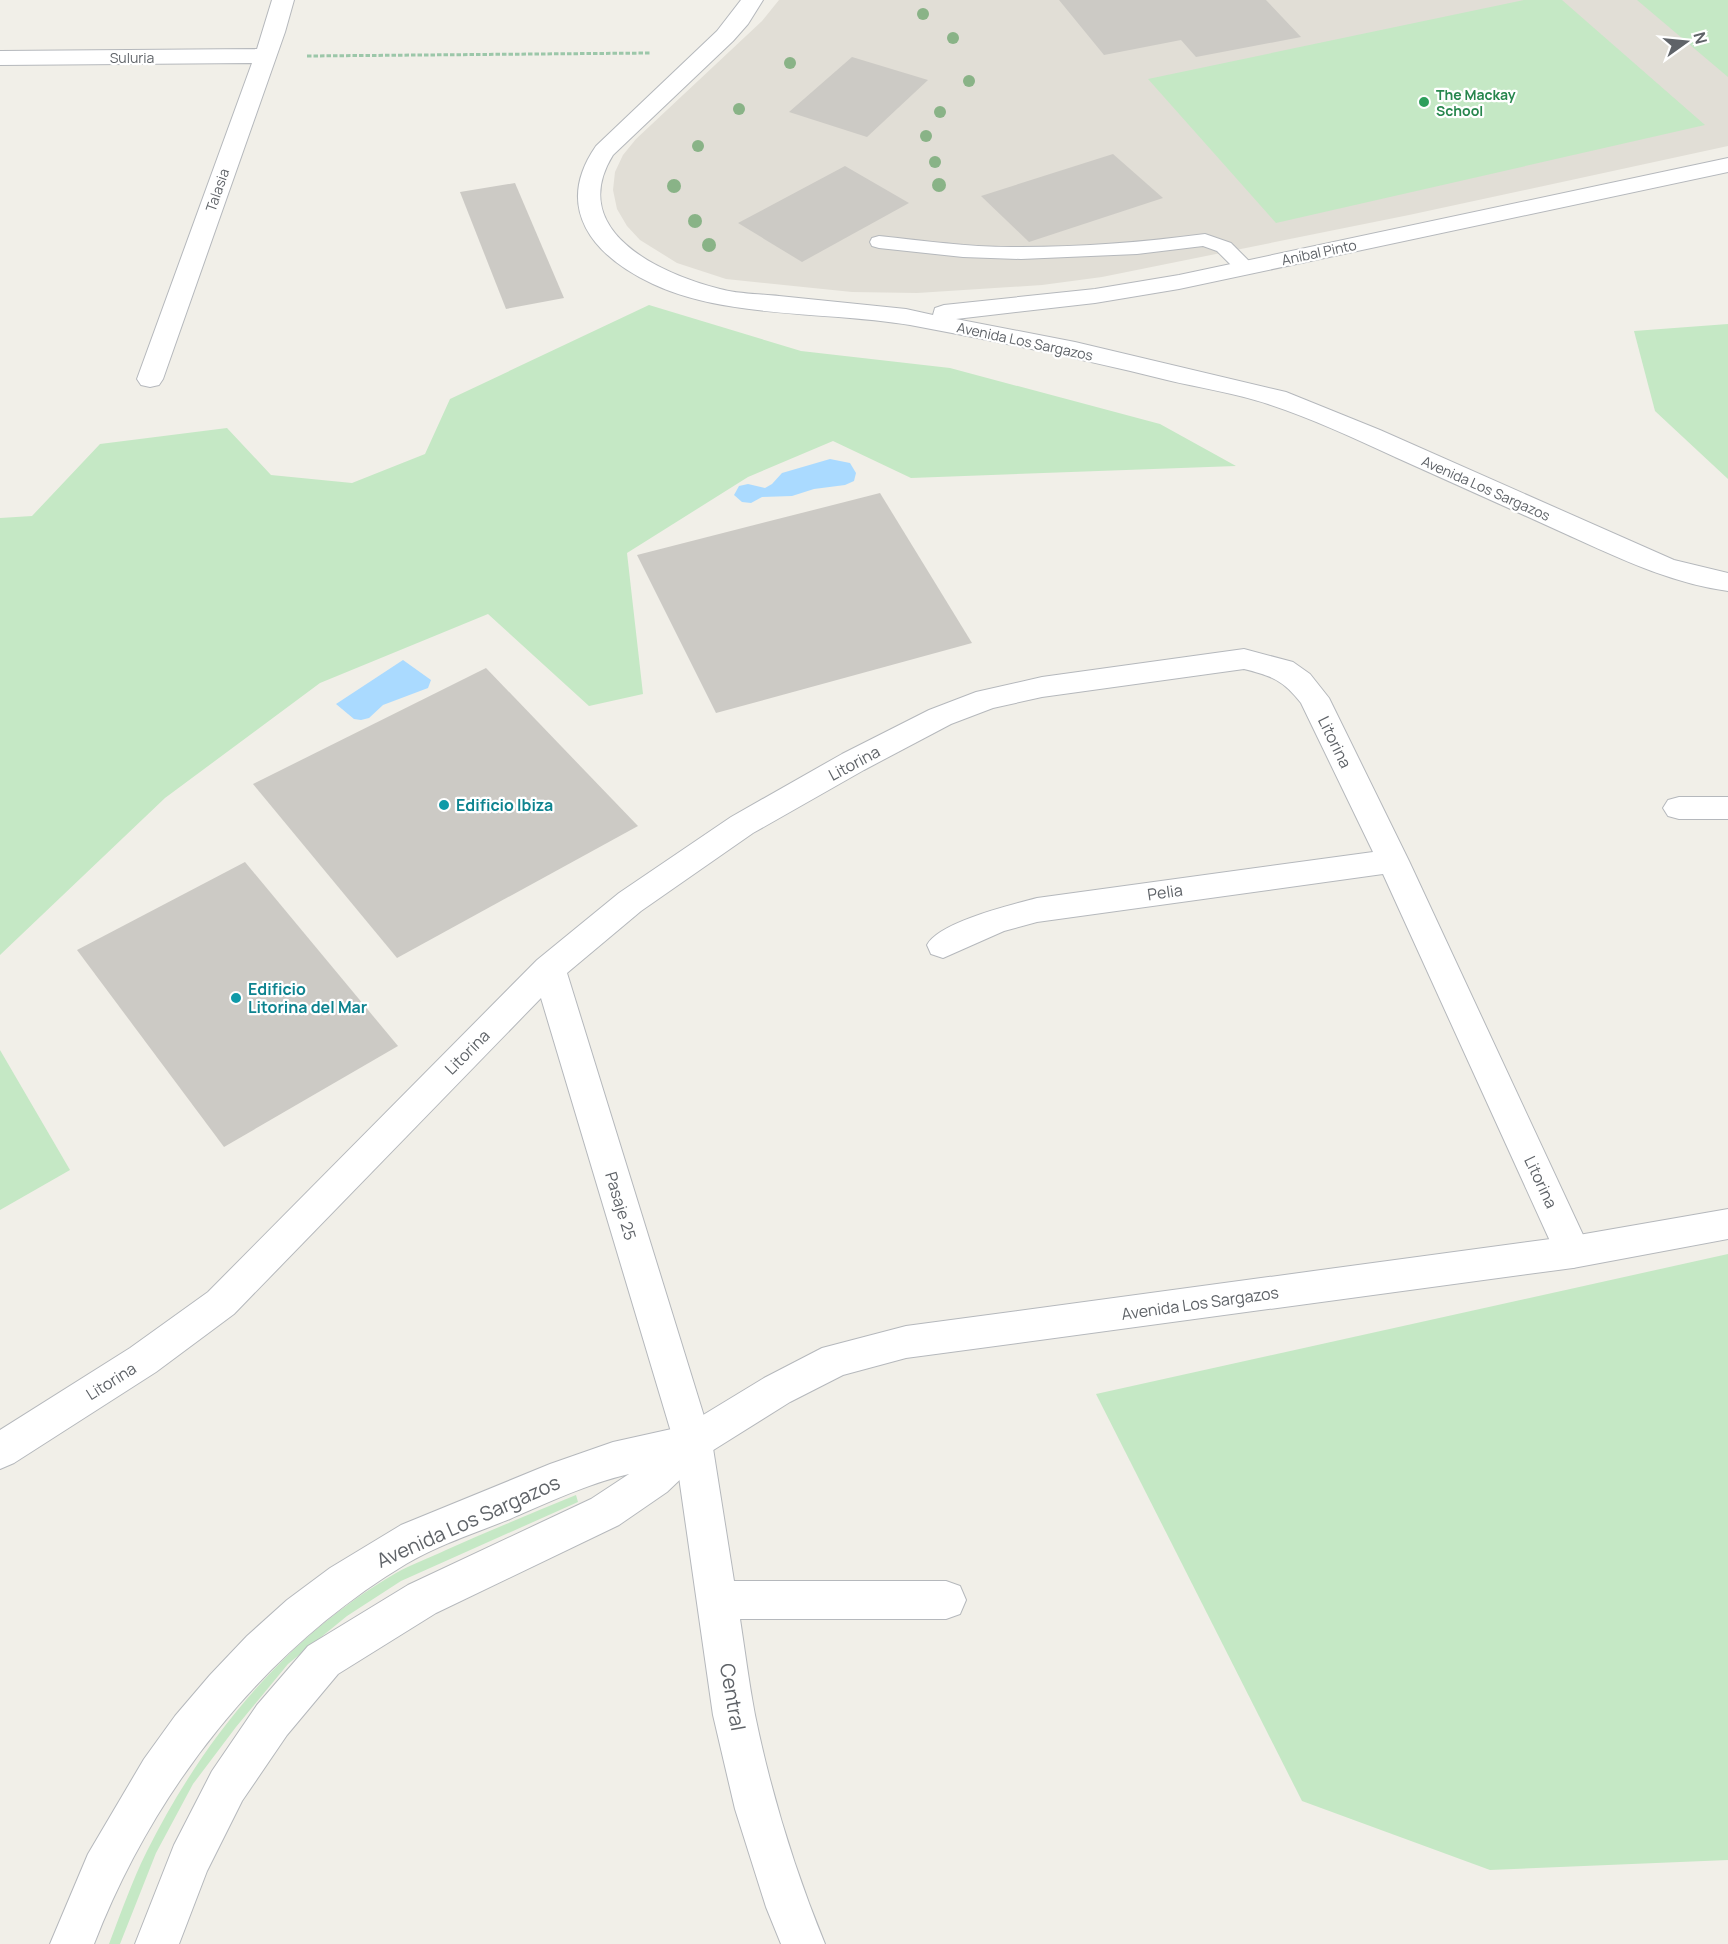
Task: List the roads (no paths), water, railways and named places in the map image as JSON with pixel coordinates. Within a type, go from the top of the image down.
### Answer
[{"type":"street","name":"Talasia","points":[[150,379],[283,0]]},
{"type":"street","name":"Avenida Los Sargazos","points":[[752,0],[740,19],[725,36],[705,52],[604,151],[594,167],[589,184],[589,202],[594,220],[604,237],[619,253],[639,267],[689,289],[751,301],[906,317],[1075,350],[1277,398],[1371,436],[1664,567],[1728,582]]},
{"type":"street","name":"Suluria","points":[[0,58],[264,56]]},
{"type":"street","name":"Aníbal Pinto","points":[[906,317],[1095,296],[1245,268],[1728,165]]},
{"type":"street","name":"Litorina","points":[[0,1451],[143,1360],[221,1303],[549,969],[630,902],[742,825],[853,762],[940,717],[987,699],[1042,687],[1244,659],[1283,669],[1300,681],[1314,698],[1393,861],[1573,1252]]},
{"type":"street","points":[[1679,808],[1728,808]]},
{"type":"street","name":"Pelia","points":[[943,945],[995,921],[1038,910],[1393,861]]},
{"type":"street","name":"Pasaje 25","points":[[549,969],[693,1442]]},
{"type":"street","name":"Avenida Los Sargazos","points":[[157,1944],[189,1860],[227,1786],[272,1720],[323,1660],[422,1599],[605,1512],[653,1479],[693,1442],[777,1390],[835,1360],[906,1342],[1573,1252],[1728,1224]]},
{"type":"street","name":"Avenida Los Sargazos","points":[[72,1944],[102,1870],[143,1797],[184,1735],[231,1680],[282,1629],[337,1586],[393,1549],[586,1468],[641,1451],[693,1442]]},
{"type":"street","name":"Central","points":[[693,1442],[734,1715],[755,1799],[788,1907],[803,1944]]},
{"type":"street","points":[[717,1600],[946,1600]]},
{"type":"lane","points":[[879,242],[963,251],[1021,253],[1102,251],[1205,240],[1224,247],[1245,268]]},
{"type":"water","points":[[830,459],[850,463],[856,473],[854,481],[792,496],[762,497],[751,503],[742,502],[734,495],[739,486],[748,484],[765,488],[782,473]]},
{"type":"water","points":[[403,660],[431,680],[428,688],[383,705],[369,718],[361,720],[354,719],[336,704]]},
{"type":"place","name":"The Mackay School","points":[[1424,102]]},
{"type":"place","name":"Edificio Ibiza","points":[[444,805]]},
{"type":"place","name":"Edificio Litorina del Mar","points":[[236,998]]}]
